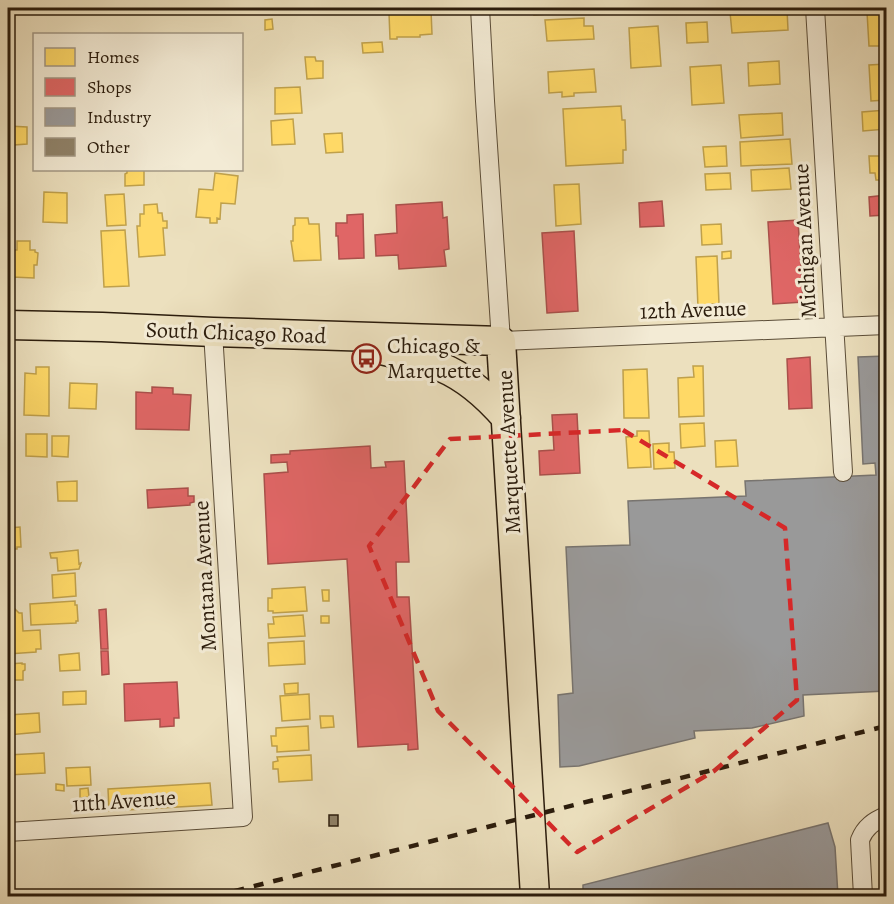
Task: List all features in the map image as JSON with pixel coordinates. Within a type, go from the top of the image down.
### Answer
[{"type":"main road","name":"South Chicago Road","points":[[8,326],[102,327],[501,341]]},
{"type":"main road","points":[[335,336],[442,367],[473,386],[489,399],[506,418]]},
{"type":"main road","name":"Marquette Avenue","points":[[501,341],[535,897]]},
{"type":"street","name":"Marquette Avenue","points":[[480,8],[501,341]]},
{"type":"street","name":"Michigan Avenue","points":[[815,8],[843,472]]},
{"type":"street","name":"12th Avenue","points":[[501,341],[886,325]]},
{"type":"street","name":"Montana Avenue","points":[[213,332],[243,817]]},
{"type":"street","points":[[863,897],[860,840],[872,823],[886,816]]},
{"type":"street","name":"11th Avenue","points":[[8,832],[243,817]]},
{"type":"highlighted area","points":[[623,430],[785,528],[797,700],[714,771],[577,852],[438,711],[369,546],[450,439]]},
{"type":"building: Homes","points":[[63,8],[83,8],[83,12],[63,13]]},
{"type":"building: Homes","points":[[534,8],[578,8],[579,12],[534,15]]},
{"type":"building: Homes","points":[[787,9],[788,30],[732,33],[730,12]]},
{"type":"building: Homes","points":[[431,10],[432,34],[390,39],[389,13]]},
{"type":"building: Homes","points":[[886,11],[886,46],[869,46],[867,12]]},
{"type":"building: Homes","points":[[584,18],[584,26],[593,26],[594,39],[547,41],[545,20]]},
{"type":"building: Homes","points":[[272,19],[273,29],[265,30],[265,20]]},
{"type":"building: Homes","points":[[707,22],[708,42],[687,43],[686,23]]},
{"type":"building: Homes","points":[[658,26],[661,66],[631,68],[629,28]]},
{"type":"building: Homes","points":[[382,42],[383,52],[363,53],[362,43]]},
{"type":"building: Homes","points":[[305,57],[315,57],[316,61],[323,61],[323,78],[307,79]]},
{"type":"building: Homes","points":[[779,61],[780,84],[749,86],[748,63]]},
{"type":"building: Homes","points":[[886,64],[886,100],[871,101],[869,65]]},
{"type":"building: Homes","points":[[721,65],[724,103],[692,105],[690,67]]},
{"type":"building: Homes","points":[[594,69],[596,92],[574,93],[574,96],[562,97],[562,92],[549,93],[548,72]]},
{"type":"building: Homes","points":[[300,87],[302,113],[275,114],[275,88]]},
{"type":"building: Homes","points":[[621,106],[622,120],[625,120],[626,150],[623,150],[623,163],[566,166],[563,109]]},
{"type":"building: Homes","points":[[886,110],[886,129],[863,131],[862,112]]},
{"type":"building: Homes","points":[[782,113],[783,135],[741,138],[739,115]]},
{"type":"building: Homes","points":[[293,119],[295,144],[272,145],[271,121]]},
{"type":"building: Homes","points":[[8,126],[27,127],[27,144],[8,147]]},
{"type":"building: Homes","points":[[342,133],[343,152],[326,153],[324,134]]},
{"type":"building: Homes","points":[[790,139],[792,164],[741,166],[740,142]]},
{"type":"building: Homes","points":[[726,146],[727,166],[705,167],[703,147]]},
{"type":"building: Homes","points":[[869,156],[886,156],[886,180],[876,180],[875,173],[870,173]]},
{"type":"building: Homes","points":[[789,168],[791,189],[752,191],[751,170]]},
{"type":"building: Homes","points":[[127,171],[144,171],[144,185],[125,186],[125,174]]},
{"type":"building: Homes","points":[[215,173],[238,176],[235,204],[221,203],[220,219],[217,218],[217,223],[210,223],[210,218],[196,217],[199,189],[213,190]]},
{"type":"building: Homes","points":[[730,173],[731,189],[706,190],[705,174]]},
{"type":"building: Homes","points":[[579,184],[581,224],[556,226],[554,185]]},
{"type":"building: Homes","points":[[44,192],[67,193],[67,223],[43,222]]},
{"type":"building: Homes","points":[[124,194],[126,225],[107,226],[105,195]]},
{"type":"building: Homes","points":[[157,204],[158,213],[162,213],[163,221],[167,221],[167,228],[163,228],[165,255],[139,257],[137,226],[140,226],[140,214],[144,214],[144,205]]},
{"type":"building: Homes","points":[[295,218],[308,218],[309,224],[319,224],[321,260],[294,261],[291,241],[293,241]]},
{"type":"building: Homes","points":[[721,224],[722,244],[702,245],[701,225]]},
{"type":"building: Homes","points":[[125,230],[129,286],[104,287],[101,231]]},
{"type":"building: Homes","points":[[17,241],[30,241],[30,250],[38,253],[37,265],[34,265],[34,278],[12,277],[13,250],[17,250]]},
{"type":"building: Homes","points":[[731,251],[731,258],[722,259],[722,252]]},
{"type":"building: Homes","points":[[717,256],[719,304],[712,304],[712,308],[698,308],[696,257]]},
{"type":"building: Homes","points":[[693,366],[703,366],[704,416],[679,417],[678,378],[694,377]]},
{"type":"building: Homes","points":[[8,367],[10,367],[9,404],[8,403]]},
{"type":"building: Homes","points":[[36,367],[49,367],[49,416],[24,415],[25,373],[36,374]]},
{"type":"building: Homes","points":[[647,369],[649,418],[624,418],[623,370]]},
{"type":"building: Homes","points":[[70,383],[97,384],[96,409],[69,408]]},
{"type":"building: Homes","points":[[704,423],[705,446],[681,448],[680,424]]},
{"type":"building: Homes","points":[[637,431],[649,431],[651,467],[628,468],[626,437],[637,436]]},
{"type":"building: Homes","points":[[26,434],[47,434],[47,457],[26,456]]},
{"type":"building: Homes","points":[[52,436],[69,436],[68,457],[52,456]]},
{"type":"building: Homes","points":[[736,440],[738,466],[716,467],[715,441]]},
{"type":"building: Homes","points":[[669,443],[669,452],[674,452],[675,468],[654,469],[653,444]]},
{"type":"building: Homes","points":[[77,481],[77,501],[58,501],[57,482]]},
{"type":"building: Homes","points":[[20,527],[21,547],[8,549],[8,528]]},
{"type":"building: Homes","points":[[78,550],[79,564],[81,563],[79,569],[58,571],[57,558],[51,558],[50,553]]},
{"type":"building: Homes","points":[[75,573],[76,596],[53,598],[52,575]]},
{"type":"building: Homes","points":[[305,587],[307,611],[273,613],[273,611],[268,611],[268,598],[272,598],[272,589]]},
{"type":"building: Homes","points":[[322,590],[329,590],[329,601],[323,601]]},
{"type":"building: Homes","points":[[75,601],[78,621],[76,623],[31,625],[30,604]]},
{"type":"building: Homes","points":[[8,608],[14,608],[22,613],[23,631],[40,630],[41,649],[36,649],[36,652],[8,654]]},
{"type":"building: Homes","points":[[303,615],[305,636],[269,638],[268,624],[274,624],[273,617]]},
{"type":"building: Homes","points":[[321,616],[329,616],[329,623],[321,623]]},
{"type":"building: Homes","points":[[304,641],[305,664],[269,666],[268,643]]},
{"type":"building: Homes","points":[[79,653],[80,670],[60,671],[59,655]]},
{"type":"building: Homes","points":[[8,664],[25,664],[23,680],[10,680],[11,692],[8,692]]},
{"type":"building: Homes","points":[[298,683],[298,693],[285,694],[284,684]]},
{"type":"building: Homes","points":[[86,691],[86,704],[63,705],[63,692]]},
{"type":"building: Homes","points":[[309,694],[310,719],[282,721],[280,696]]},
{"type":"building: Homes","points":[[39,713],[40,732],[8,735],[8,715]]},
{"type":"building: Homes","points":[[320,716],[333,716],[334,727],[321,728]]},
{"type":"building: Homes","points":[[308,726],[309,750],[277,752],[277,746],[272,746],[271,736],[276,736],[276,728]]},
{"type":"building: Homes","points":[[44,753],[45,773],[8,775],[8,755]]},
{"type":"building: Homes","points":[[311,755],[312,780],[279,782],[278,769],[273,769],[273,762],[278,761],[277,757]]},
{"type":"building: Homes","points":[[90,767],[91,785],[67,786],[66,768]]},
{"type":"building: Homes","points":[[210,783],[212,805],[109,811],[108,789]]},
{"type":"building: Homes","points":[[56,784],[64,785],[64,791],[56,790]]},
{"type":"building: Homes","points":[[88,788],[89,797],[80,798],[80,789]]},
{"type":"building: Shops","points":[[886,195],[886,215],[870,216],[869,197]]},
{"type":"building: Shops","points":[[662,201],[664,226],[640,227],[639,203]]},
{"type":"building: Shops","points":[[442,202],[443,218],[447,217],[449,249],[444,250],[446,266],[399,269],[398,255],[376,256],[375,235],[397,233],[396,205]]},
{"type":"building: Shops","points":[[363,214],[364,258],[339,259],[336,223],[347,223],[347,215]]},
{"type":"building: Shops","points":[[798,220],[803,302],[773,304],[768,222]]},
{"type":"building: Shops","points":[[574,231],[578,311],[547,313],[542,233]]},
{"type":"building: Shops","points":[[810,357],[812,408],[789,409],[787,359]]},
{"type":"building: Shops","points":[[152,387],[173,388],[173,394],[191,395],[189,430],[136,429],[136,392],[152,393]]},
{"type":"building: Shops","points":[[577,414],[580,473],[540,475],[539,451],[554,450],[552,415]]},
{"type":"building: Shops","points":[[370,446],[371,468],[386,467],[385,462],[404,461],[409,562],[396,562],[397,597],[409,597],[418,749],[408,750],[408,744],[358,747],[347,559],[268,564],[264,474],[288,472],[287,462],[271,463],[271,455],[290,454],[290,451]]},
{"type":"building: Shops","points":[[188,488],[188,496],[194,496],[194,502],[190,505],[148,508],[147,490]]},
{"type":"building: Shops","points":[[106,609],[108,649],[101,649],[99,610]]},
{"type":"building: Shops","points":[[101,651],[108,651],[109,674],[102,675]]},
{"type":"building: Shops","points":[[177,682],[179,718],[174,718],[174,726],[160,727],[160,719],[125,721],[124,684]]},
{"type":"building: Industry","points":[[886,356],[886,691],[803,695],[804,716],[752,728],[694,731],[695,738],[579,766],[560,767],[558,695],[573,693],[566,547],[630,545],[628,501],[746,496],[745,481],[876,475],[875,463],[863,464],[858,357]]},
{"type":"building: Industry","points":[[828,823],[835,847],[838,896],[583,896],[583,885]]},
{"type":"building: Other","points":[[329,815],[338,815],[338,826],[329,826]]},
{"type":"railway","points":[[215,896],[886,726]]},
{"type":"place","name":"Chicago & Marquette","points":[[366,358]]}]
